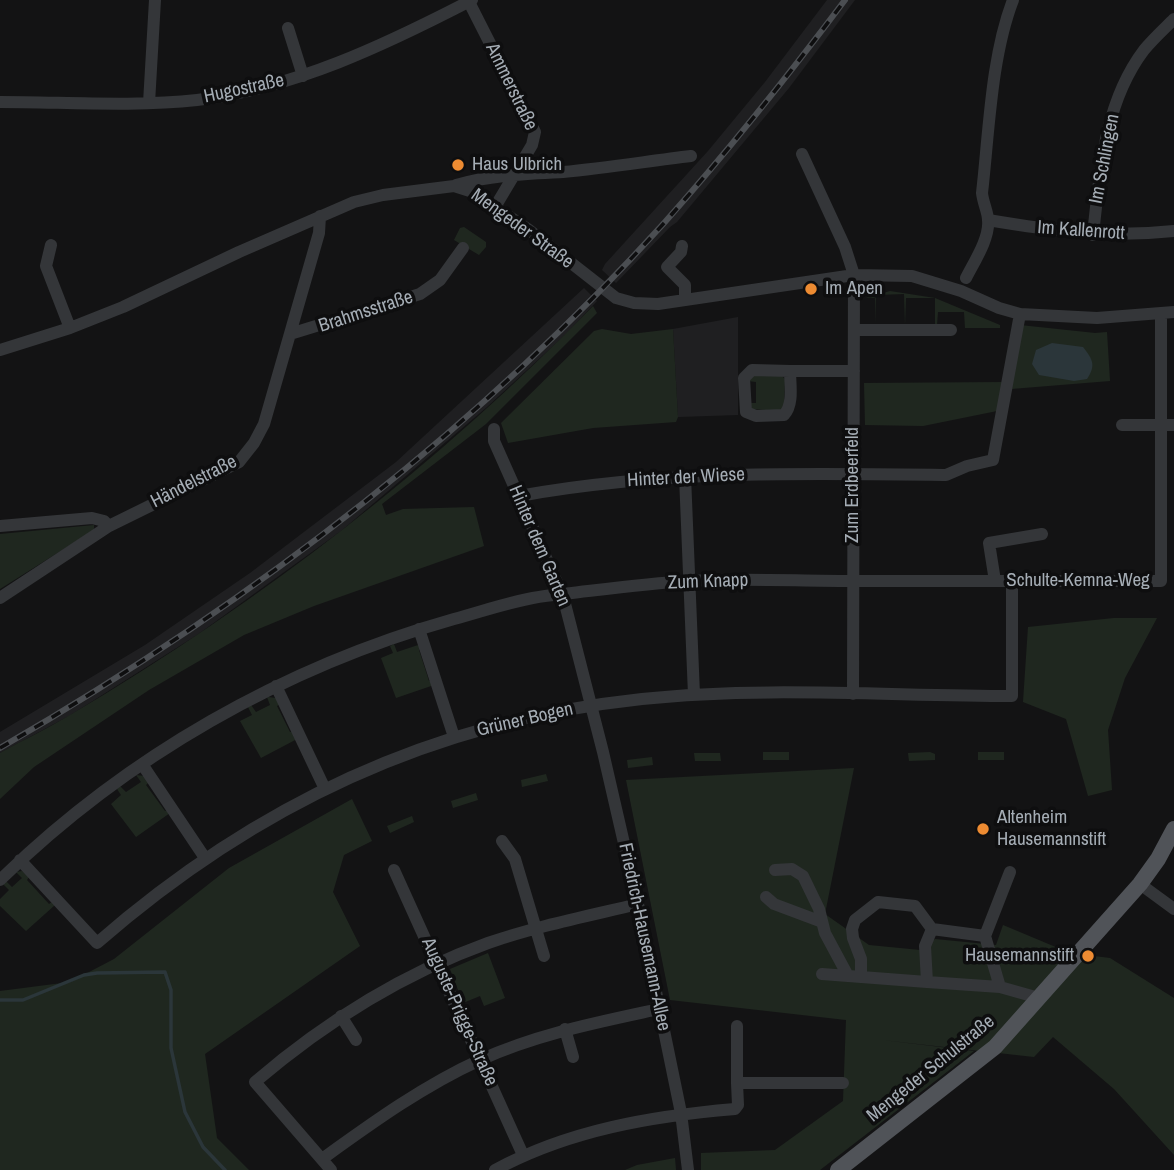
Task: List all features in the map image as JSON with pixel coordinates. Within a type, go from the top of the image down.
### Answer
[{"type":"main road","name":"Mengeder Schulstraße","points":[[838,1170],[978,1062],[1012,1030],[1140,884],[1158,859],[1174,829]]},
{"type":"street","points":[[149,103],[155,0]]},
{"type":"street","points":[[966,278],[986,235],[989,220],[982,193],[998,54],[1013,0]]},
{"type":"street","name":"Hugostraße","points":[[0,102],[149,103],[227,95],[303,76],[394,39],[469,1]]},
{"type":"street","name":"Ammerstraße","points":[[469,1],[535,132],[532,145],[495,207]]},
{"type":"street","name":"Im Schlingen","points":[[1093,234],[1103,151],[1121,89],[1146,47],[1174,19]]},
{"type":"street","points":[[288,28],[303,76]]},
{"type":"street","points":[[802,154],[845,247],[854,275]]},
{"type":"street","points":[[454,186],[477,179],[515,174],[564,172],[691,156]]},
{"type":"street","name":"Mengeder Straße","points":[[0,350],[70,328],[123,307],[354,202],[383,195],[454,186],[473,192],[495,207],[617,298],[646,304],[854,275],[912,276],[927,279],[1020,314],[1097,318],[1168,313]]},
{"type":"street","name":"Händelstraße","points":[[0,598],[107,530],[239,462],[264,424],[319,233],[320,216]]},
{"type":"street","name":"Im Kallenrott","points":[[989,220],[1048,231],[1093,234],[1135,235],[1174,231]]},
{"type":"street","points":[[51,245],[46,266],[70,328]]},
{"type":"street","points":[[682,246],[681,252],[663,271],[685,285],[685,300]]},
{"type":"street","name":"Brahmsstraße","points":[[290,334],[420,294],[440,280],[463,248]]},
{"type":"street","name":"Zum Erdbeerfeld","points":[[853,694],[854,275]]},
{"type":"street","name":"Schulte-Kemna-Weg","points":[[853,581],[1161,580],[1168,425],[1168,313]]},
{"type":"street","name":"Hinter der Wiese","points":[[519,496],[574,486],[684,476],[946,475],[967,466],[993,460],[1020,314]]},
{"type":"street","points":[[854,330],[951,330]]},
{"type":"street","points":[[790,370],[790,404],[784,415],[756,416],[746,412],[744,378],[752,370],[790,370],[854,371]]},
{"type":"street","points":[[1122,425],[1168,425]]},
{"type":"street","name":"Hinter dem Garten","points":[[494,429],[494,441],[563,596],[591,706]]},
{"type":"street","points":[[684,476],[694,695]]},
{"type":"street","points":[[0,526],[92,518],[104,521],[107,530]]},
{"type":"street","points":[[995,581],[989,542],[1042,534]]},
{"type":"street","name":"Zum Knapp","points":[[0,880],[58,826],[142,764],[233,708],[323,664],[364,648],[419,629],[544,596],[689,581],[853,581]]},
{"type":"street","name":"Grüner Bogen","points":[[20,860],[97,943],[205,858],[268,819],[379,764],[454,737],[530,717],[591,706],[694,695],[1012,696],[1012,581]]},
{"type":"street","points":[[419,629],[454,737]]},
{"type":"street","points":[[276,686],[325,789]]},
{"type":"street","name":"Friedrich-Hausemann-Allee","points":[[591,706],[638,904],[681,1113],[688,1170]]},
{"type":"street","points":[[142,764],[205,858]]},
{"type":"street","points":[[502,841],[515,859],[544,956]]},
{"type":"street","points":[[775,870],[792,869],[803,876],[825,933],[847,974]]},
{"type":"street","name":"Auguste-Prigge-Straße","points":[[394,870],[523,1155]]},
{"type":"street","points":[[1000,987],[985,936],[1010,873]]},
{"type":"street","points":[[1140,884],[1174,909]]},
{"type":"street","points":[[766,897],[774,905],[822,922]]},
{"type":"street","points":[[861,976],[861,959],[852,929],[855,920],[878,902],[915,906],[932,929],[985,936]]},
{"type":"street","points":[[331,1170],[255,1082],[294,1049],[341,1017],[437,964],[536,928],[638,904]]},
{"type":"street","points":[[927,982],[925,946],[932,929]]},
{"type":"street","points":[[822,974],[1000,987],[1039,998]]},
{"type":"street","points":[[322,1159],[416,1093],[481,1059],[565,1029],[659,1009]]},
{"type":"street","points":[[341,1017],[356,1040]]},
{"type":"street","points":[[495,1170],[523,1155],[576,1136],[627,1123],[681,1113],[735,1109],[738,1105],[737,1026]]},
{"type":"street","points":[[565,1029],[573,1057]]},
{"type":"street","points":[[737,1083],[843,1083]]},
{"type":"shaded area","points":[[827,0],[855,0],[789,88],[677,222],[616,283],[602,270],[605,264],[708,151]]},
{"type":"shaded area","points":[[464,227],[486,242],[486,247],[479,255],[454,240],[460,228]]},
{"type":"shaded area","points":[[584,288],[597,301],[565,335],[487,407],[341,531],[197,635],[69,716],[0,753],[0,732],[145,645],[250,573],[396,462]]},
{"type":"shaded area","points":[[890,291],[935,298],[906,298],[905,325],[904,294],[876,295]]},
{"type":"shaded area","points":[[935,298],[1000,325],[1000,328],[965,328],[964,312],[938,312],[935,325]]},
{"type":"shaded area","points":[[593,306],[597,313],[486,424],[382,504],[386,515],[403,509],[474,507],[484,546],[314,606],[244,635],[149,690],[34,767],[0,799],[0,753],[141,672],[278,578],[345,528],[473,421]]},
{"type":"shaded area","points":[[738,317],[738,415],[678,417],[673,329]]},
{"type":"shaded area","points":[[1020,325],[1107,332],[1110,381],[1011,389]]},
{"type":"shaded area","points":[[602,329],[631,334],[673,329],[678,417],[676,422],[593,428],[508,443],[501,423],[594,331]]},
{"type":"shaded area","points":[[1052,343],[1083,347],[1092,363],[1087,379],[1074,381],[1039,375],[1032,364],[1036,350]]},
{"type":"shaded area","points":[[755,375],[782,376],[785,379],[784,408],[779,411],[751,409],[748,403],[756,403],[756,382],[748,381]]},
{"type":"shaded area","points":[[1006,382],[997,411],[923,426],[865,425],[864,383]]},
{"type":"shaded area","points":[[94,525],[94,530],[0,589],[0,534]]},
{"type":"shaded area","points":[[1114,618],[1157,618],[1125,678],[1108,730],[1112,790],[1088,796],[1066,719],[1023,702],[1028,627]]},
{"type":"shaded area","points":[[394,644],[397,652],[421,644],[422,648],[419,650],[429,681],[432,680],[434,685],[396,698],[381,658],[393,653],[390,646]]},
{"type":"shaded area","points":[[267,697],[277,698],[280,704],[277,706],[290,732],[293,731],[297,739],[261,758],[240,721],[252,715],[248,707],[251,705],[256,712],[270,705]]},
{"type":"shaded area","points":[[763,752],[789,752],[789,760],[763,760]]},
{"type":"shaded area","points":[[978,752],[1004,752],[1004,760],[978,760]]},
{"type":"shaded area","points":[[694,753],[720,753],[721,761],[695,761]]},
{"type":"shaded area","points":[[908,753],[935,754],[935,760],[909,761]]},
{"type":"shaded area","points":[[652,757],[653,765],[628,768],[627,760]]},
{"type":"shaded area","points":[[854,768],[825,914],[869,945],[920,950],[935,939],[996,945],[1003,925],[1070,953],[1110,958],[1174,998],[1174,1155],[1114,1089],[1053,1037],[1034,1057],[882,1040],[974,1051],[820,1170],[701,1170],[701,1153],[775,1150],[843,1101],[846,1020],[670,1000],[626,780]]},
{"type":"shaded area","points":[[546,774],[548,781],[522,787],[521,780]]},
{"type":"shaded area","points":[[136,775],[144,776],[149,782],[146,785],[165,811],[170,813],[136,837],[111,804],[121,795],[117,789],[120,786],[126,792],[141,782]]},
{"type":"shaded area","points":[[476,793],[478,800],[453,808],[451,801]]},
{"type":"shaded area","points":[[352,799],[372,841],[344,855],[333,892],[360,946],[205,1054],[217,1138],[249,1170],[0,1170],[0,991],[70,982],[114,959],[229,868]]},
{"type":"shaded area","points":[[412,816],[414,822],[390,833],[387,826]]},
{"type":"shaded area","points":[[22,871],[49,904],[52,902],[55,905],[26,931],[0,906],[0,899],[9,890],[3,884],[6,881],[12,887],[22,878],[16,872]]},
{"type":"shaded area","points":[[488,953],[505,998],[484,1006],[480,996],[463,1003],[450,969]]},
{"type":"shaded area","points":[[675,1158],[676,1170],[625,1170],[637,1165]]},
{"type":"waterway","points":[[0,1000],[23,1000],[84,975],[165,972],[171,990],[171,1048],[185,1112],[203,1147],[225,1170]]},
{"type":"railway","points":[[0,748],[181,636],[268,575],[436,444],[592,299],[665,222],[757,113],[845,0]]},
{"type":"place","name":"Haus Ulbrich","points":[[458,165]]},
{"type":"place","name":"Im Apen","points":[[811,289]]},
{"type":"place","name":"Altenheim Hausemannstift","points":[[983,829]]},
{"type":"place","name":"Hausemannstift","points":[[1088,956]]}]
